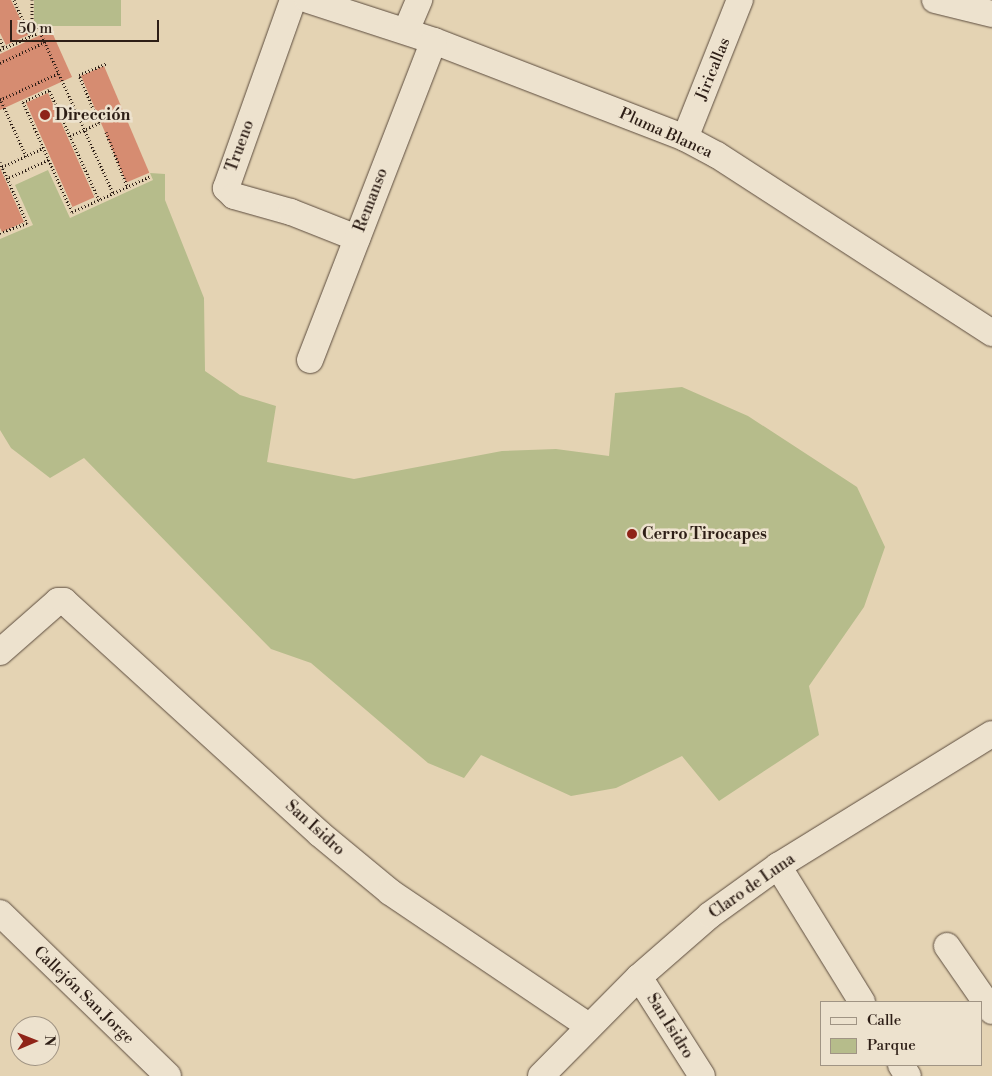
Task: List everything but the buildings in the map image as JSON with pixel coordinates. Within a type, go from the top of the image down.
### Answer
[{"type":"street","name":"Trueno","points":[[293,0],[226,188],[234,196],[291,212],[357,238]]},
{"type":"street","name":"Pluma Blanca","points":[[308,0],[434,40],[685,138],[717,155],[992,333]]},
{"type":"street","points":[[406,30],[419,0]]},
{"type":"street","name":"Jiricallas","points":[[685,138],[740,0]]},
{"type":"street","points":[[935,0],[992,14]]},
{"type":"street","name":"Remanso","points":[[310,360],[434,40]]},
{"type":"street","name":"San Isidro","points":[[0,652],[58,601],[64,601],[320,834],[390,892],[589,1026]]},
{"type":"street","name":"Claro de Luna","points":[[541,1076],[639,977],[710,915],[778,866],[992,734]]},
{"type":"street","points":[[778,866],[861,1001]]},
{"type":"street","name":"Callejón San Jorge","points":[[0,913],[168,1076]]},
{"type":"street","points":[[947,946],[992,1011]]},
{"type":"street","name":"San Isidro","points":[[639,977],[702,1076]]},
{"type":"path","points":[[14,0],[30,36]]},
{"type":"path","points":[[32,0],[32,28],[38,27],[113,193]]},
{"type":"path","points":[[0,50],[40,32]]},
{"type":"path","points":[[0,39],[4,48]]},
{"type":"path","points":[[0,63],[45,42]]},
{"type":"path","points":[[70,136],[100,122],[79,75],[107,63]]},
{"type":"path","points":[[26,156],[0,99],[59,73]]},
{"type":"path","points":[[99,200],[49,90],[23,102],[72,212],[99,200],[127,186],[151,176]]},
{"type":"path","points":[[106,132],[127,186]]},
{"type":"path","points":[[2,167],[43,148]]},
{"type":"path","points":[[6,179],[50,159]]},
{"type":"path","points":[[0,162],[27,223],[0,233]]},
{"type":"green space","points":[[34,0],[121,0],[121,26],[34,26]]},
{"type":"green space","points":[[48,170],[70,218],[153,180],[150,173],[165,174],[165,200],[204,298],[205,371],[240,395],[276,406],[267,462],[354,479],[502,451],[556,449],[609,456],[615,393],[682,387],[748,416],[857,487],[885,547],[864,607],[809,686],[819,735],[719,801],[682,756],[616,788],[571,796],[481,755],[464,778],[428,763],[311,663],[271,649],[84,458],[50,478],[11,448],[0,430],[0,239],[33,225],[15,185]]},
{"type":"place","name":"Dirección","points":[[45,115]]},
{"type":"place","name":"Cerro Tirocapes","points":[[632,534]]}]
